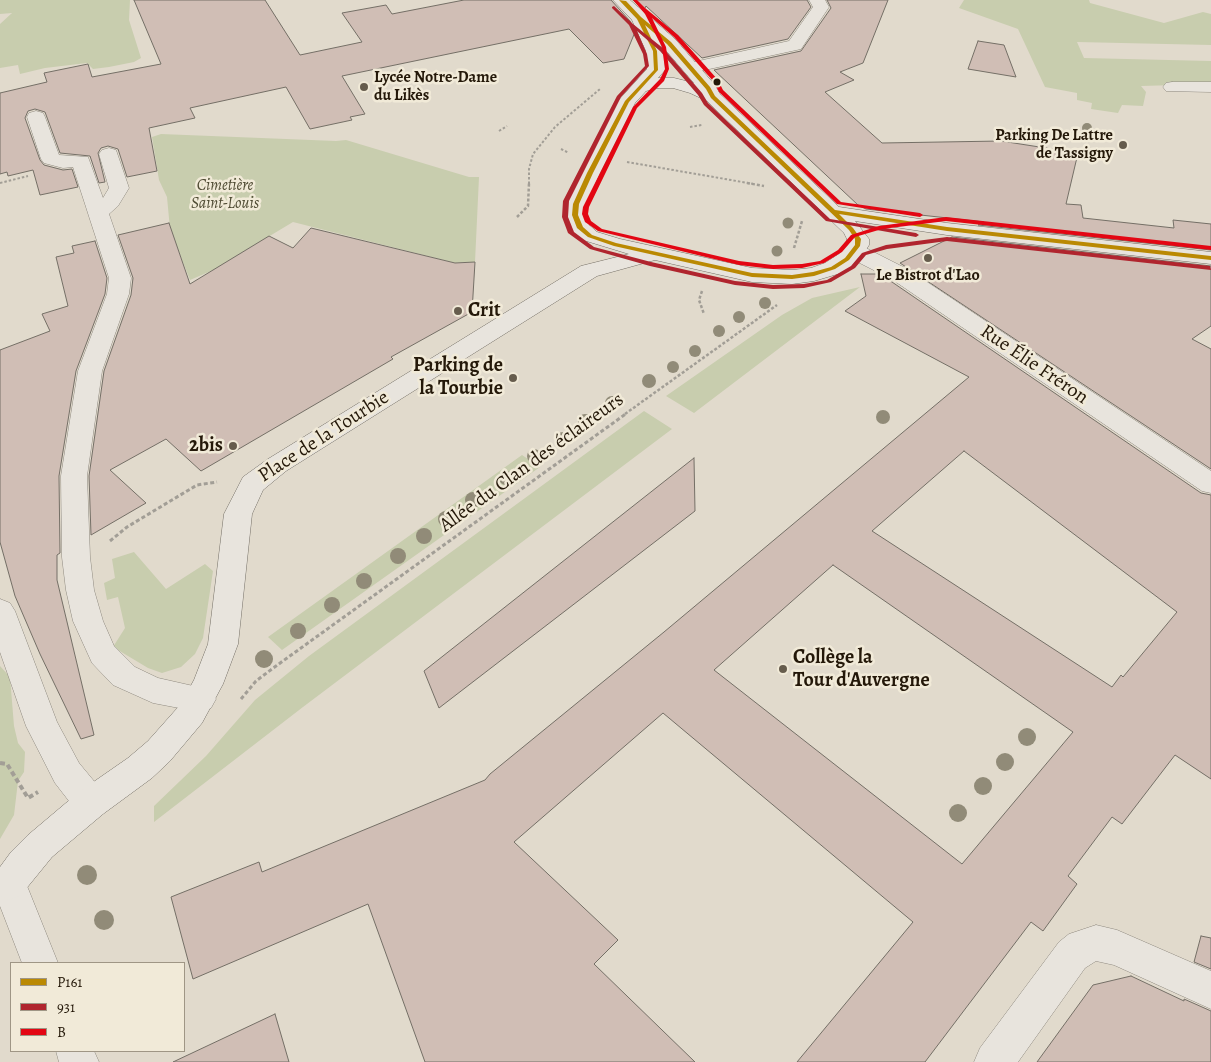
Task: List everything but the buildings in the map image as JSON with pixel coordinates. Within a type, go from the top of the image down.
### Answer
[{"type":"street","points":[[621,0],[639,18],[663,36],[708,88],[714,98],[855,234],[856,248],[903,233],[947,229]]},
{"type":"street","points":[[691,68],[797,44],[821,7],[817,0]]},
{"type":"street","points":[[589,271],[590,236],[580,228],[575,210],[576,204],[627,101],[654,74],[657,66],[655,51],[639,18]]},
{"type":"street","points":[[640,87],[658,83],[674,83],[696,89],[714,98]]},
{"type":"street","points":[[1172,87],[1211,87]]},
{"type":"street","points":[[36,117],[51,159],[63,162],[81,161],[119,272],[121,283],[90,371],[74,476],[74,511],[80,590],[88,620],[95,640],[103,654],[124,676],[153,690],[200,699]]},
{"type":"street","points":[[99,212],[111,202],[119,188],[109,154]]},
{"type":"street","points":[[834,212],[947,229],[1211,258]]},
{"type":"street","name":"Place de la Tourbie","points":[[590,236],[652,254],[737,272],[773,277],[803,276],[826,271],[839,265],[856,248]]},
{"type":"street","name":"Rue Élie Fréron","points":[[856,248],[901,275],[1211,484]]},
{"type":"street","name":"Place de la Tourbie","points":[[4,892],[23,864],[40,846],[91,804],[129,777],[159,751],[180,728],[200,699],[217,664],[223,644],[238,514],[247,492],[256,480],[276,464],[589,271],[652,254]]},
{"type":"street","points":[[0,612],[42,726],[67,773],[91,804]]},
{"type":"street","points":[[4,892],[39,962]]},
{"type":"street","points":[[994,1062],[1072,955],[1082,947],[1096,943],[1116,948],[1211,990]]},
{"type":"path","points":[[517,216],[528,206],[529,170],[533,154],[555,127],[604,85]]},
{"type":"path","points":[[690,127],[706,124]]},
{"type":"path","points":[[499,131],[507,126]]},
{"type":"path","points":[[598,158],[750,183]]},
{"type":"path","points":[[0,183],[35,174]]},
{"type":"path","points":[[793,251],[804,214]]},
{"type":"path","name":"Allée du Clan des éclaireurs","points":[[276,666],[773,308],[782,300],[785,289],[773,277]]},
{"type":"path","points":[[702,289],[699,300],[704,314]]},
{"type":"path","points":[[104,546],[127,526],[197,485],[212,484],[240,471],[256,480]]},
{"type":"path","points":[[0,764],[7,764],[18,781]]},
{"type":"green space","points":[[0,0],[130,0],[129,20],[141,58],[134,62],[93,69],[87,63],[45,68],[20,74],[18,65],[0,68],[0,24],[12,13],[0,14]]},
{"type":"green space","points":[[964,0],[1089,0],[1090,3],[1164,23],[1203,12],[1211,14],[1211,45],[1077,42],[1084,58],[1211,61],[1211,84],[1141,86],[1146,92],[1143,106],[1122,105],[1118,113],[1091,109],[1092,103],[1077,100],[1077,93],[1045,87],[1018,29],[959,8]]},
{"type":"green space","name":"Cimetière Saint-Louis","points":[[161,134],[346,140],[469,177],[479,177],[475,262],[455,263],[293,222],[248,249],[253,253],[190,280],[170,229],[167,197],[159,180],[152,137]]},
{"type":"green space","points":[[860,287],[694,413],[666,396],[782,315],[812,298]]},
{"type":"green space","points":[[644,411],[672,429],[303,707],[154,822],[154,806],[206,756],[255,700],[309,656]]},
{"type":"green space","points":[[522,455],[540,467],[282,650],[268,637]]},
{"type":"green space","points":[[134,552],[166,589],[205,564],[213,571],[203,638],[195,654],[181,667],[162,673],[148,668],[113,647],[125,628],[118,597],[107,600],[104,583],[115,578],[112,559]]},
{"type":"green space","points":[[0,666],[10,677],[14,726],[18,743],[25,752],[24,772],[18,781],[14,815],[0,839]]},
{"type":"transit line","name":"P161","points":[[621,0],[624,2],[639,18],[621,0]]},
{"type":"transit line","name":"B","points":[[635,0],[647,13],[664,47],[667,69],[662,80],[635,107],[586,207],[585,214],[588,222],[600,230],[739,263],[773,267],[802,266],[822,262],[840,251],[853,236],[881,227],[946,219],[1211,248]]},
{"type":"transit line","name":"931","points":[[614,7],[631,24],[645,54],[647,66],[619,96],[566,201],[565,217],[571,233],[592,248],[650,264],[735,283],[773,287],[804,286],[829,281],[853,267],[864,254],[886,247],[947,239],[1210,268]]},
{"type":"transit line","name":"B","points":[[644,9],[676,36],[716,81],[721,91],[839,203],[920,215]]},
{"type":"transit line","name":"P161","points":[[639,18],[669,43],[708,88],[713,97],[851,229],[858,239],[858,245],[847,259],[833,268],[814,274],[792,277],[752,275],[614,244],[590,236],[580,228],[575,215],[576,204],[590,173],[627,101],[656,70],[655,51],[639,18]]},
{"type":"transit line","name":"931","points":[[632,25],[662,50],[700,94],[706,104],[828,220],[916,235]]},
{"type":"transit line","name":"P161","points":[[834,212],[947,229],[1211,258]]},
{"type":"place","name":"Lycée Notre-Dame du Likès","points":[[364,87]]},
{"type":"place","name":"Parking De Lattre de Tassigny","points":[[1123,145]]},
{"type":"place","name":"Le Bistrot d'Lao","points":[[928,258]]},
{"type":"place","name":"Crit","points":[[458,311]]},
{"type":"place","name":"Parking de la Tourbie","points":[[513,378]]},
{"type":"place","name":"2bis","points":[[233,446]]},
{"type":"place","name":"Collège la Tour d'Auvergne","points":[[783,669]]}]
